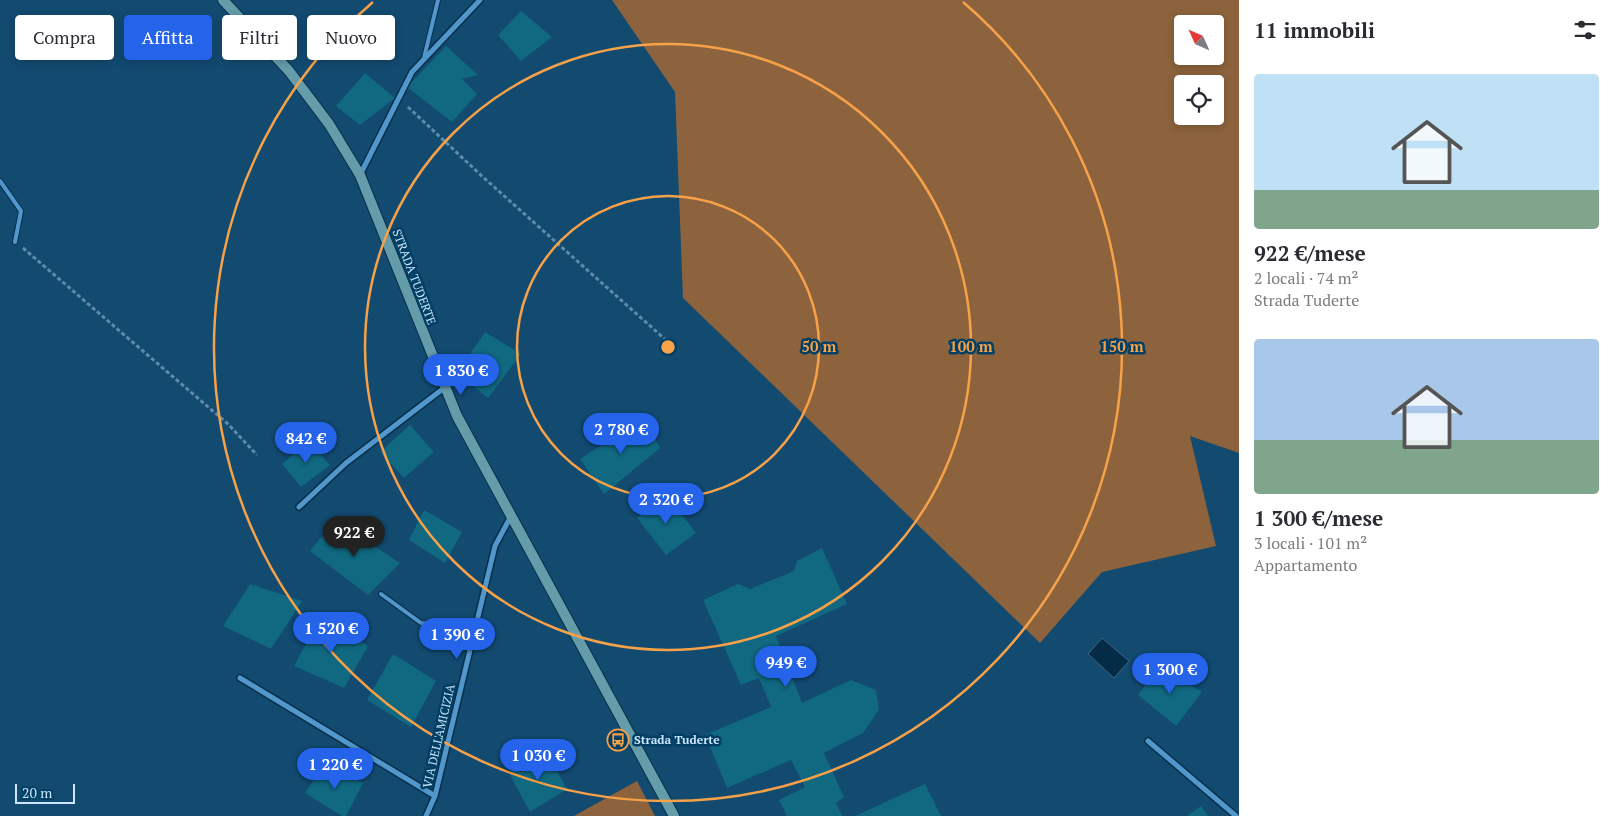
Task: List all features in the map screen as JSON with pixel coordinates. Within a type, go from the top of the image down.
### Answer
[{"type":"main road","name":"STRADA TUDERTE","points":[[222,0],[289,70],[329,124],[360,175],[444,388],[457,416],[674,816]]},
{"type":"street","points":[[360,175],[412,72],[480,0]]},
{"type":"street","points":[[299,507],[346,463],[444,388]]},
{"type":"street","name":"VIA DELL'AMICIZIA","points":[[426,816],[435,796],[495,546],[511,516]]},
{"type":"street","points":[[240,678],[435,796]]},
{"type":"street","points":[[1148,741],[1236,816]]},
{"type":"lane","points":[[423,61],[438,0]]},
{"type":"lane","points":[[0,181],[21,211],[15,242]]},
{"type":"lane","points":[[382,594],[421,623],[476,624]]},
{"type":"path","points":[[399,98],[484,178],[667,341]]},
{"type":"path","points":[[15,242],[228,424],[257,454]]},
{"type":"shaded area","points":[[612,0],[1239,0],[1239,453],[1190,436],[1216,546],[1102,572],[1040,643],[683,298],[675,92]]},
{"type":"shaded area","points":[[637,781],[655,816],[574,816]]},
{"type":"water","points":[[1102,638],[1129,661],[1114,678],[1088,654]]},
{"type":"building","points":[[521,11],[552,37],[521,61],[498,35]]},
{"type":"building","points":[[446,46],[478,75],[462,79],[477,94],[452,122],[407,87]]},
{"type":"building","points":[[365,73],[395,98],[360,125],[336,106]]},
{"type":"building","points":[[485,332],[521,354],[488,398],[457,373]]},
{"type":"building","points":[[644,417],[660,448],[604,494],[580,459]]},
{"type":"building","points":[[410,425],[434,452],[404,478],[380,452]]},
{"type":"building","points":[[309,441],[330,465],[301,487],[282,464]]},
{"type":"building","points":[[666,494],[696,533],[666,555],[637,518]]},
{"type":"building","points":[[424,510],[462,532],[445,563],[409,540]]},
{"type":"building","points":[[335,520],[400,563],[368,595],[310,551]]},
{"type":"building","points":[[822,548],[847,604],[776,636],[802,703],[851,680],[876,690],[879,710],[863,733],[824,753],[844,797],[836,803],[842,816],[787,816],[779,800],[805,787],[791,760],[727,788],[705,735],[771,707],[759,678],[741,685],[703,600],[738,584],[750,589],[794,571],[797,561]]},
{"type":"building","points":[[250,584],[302,601],[271,649],[223,626]]},
{"type":"building","points":[[321,616],[368,646],[344,688],[294,666]]},
{"type":"building","points":[[393,654],[436,681],[411,727],[367,700]]},
{"type":"building","points":[[1160,666],[1202,692],[1176,726],[1138,695]]},
{"type":"building","points":[[545,749],[567,789],[530,812],[509,773]]},
{"type":"building","points":[[325,763],[363,783],[346,816],[342,816],[305,793]]},
{"type":"building","points":[[925,784],[941,816],[855,816]]},
{"type":"building","points":[[1201,806],[1208,816],[1187,816]]},
{"type":"place","name":"Strada Tuderte","points":[[618,740]]}]
